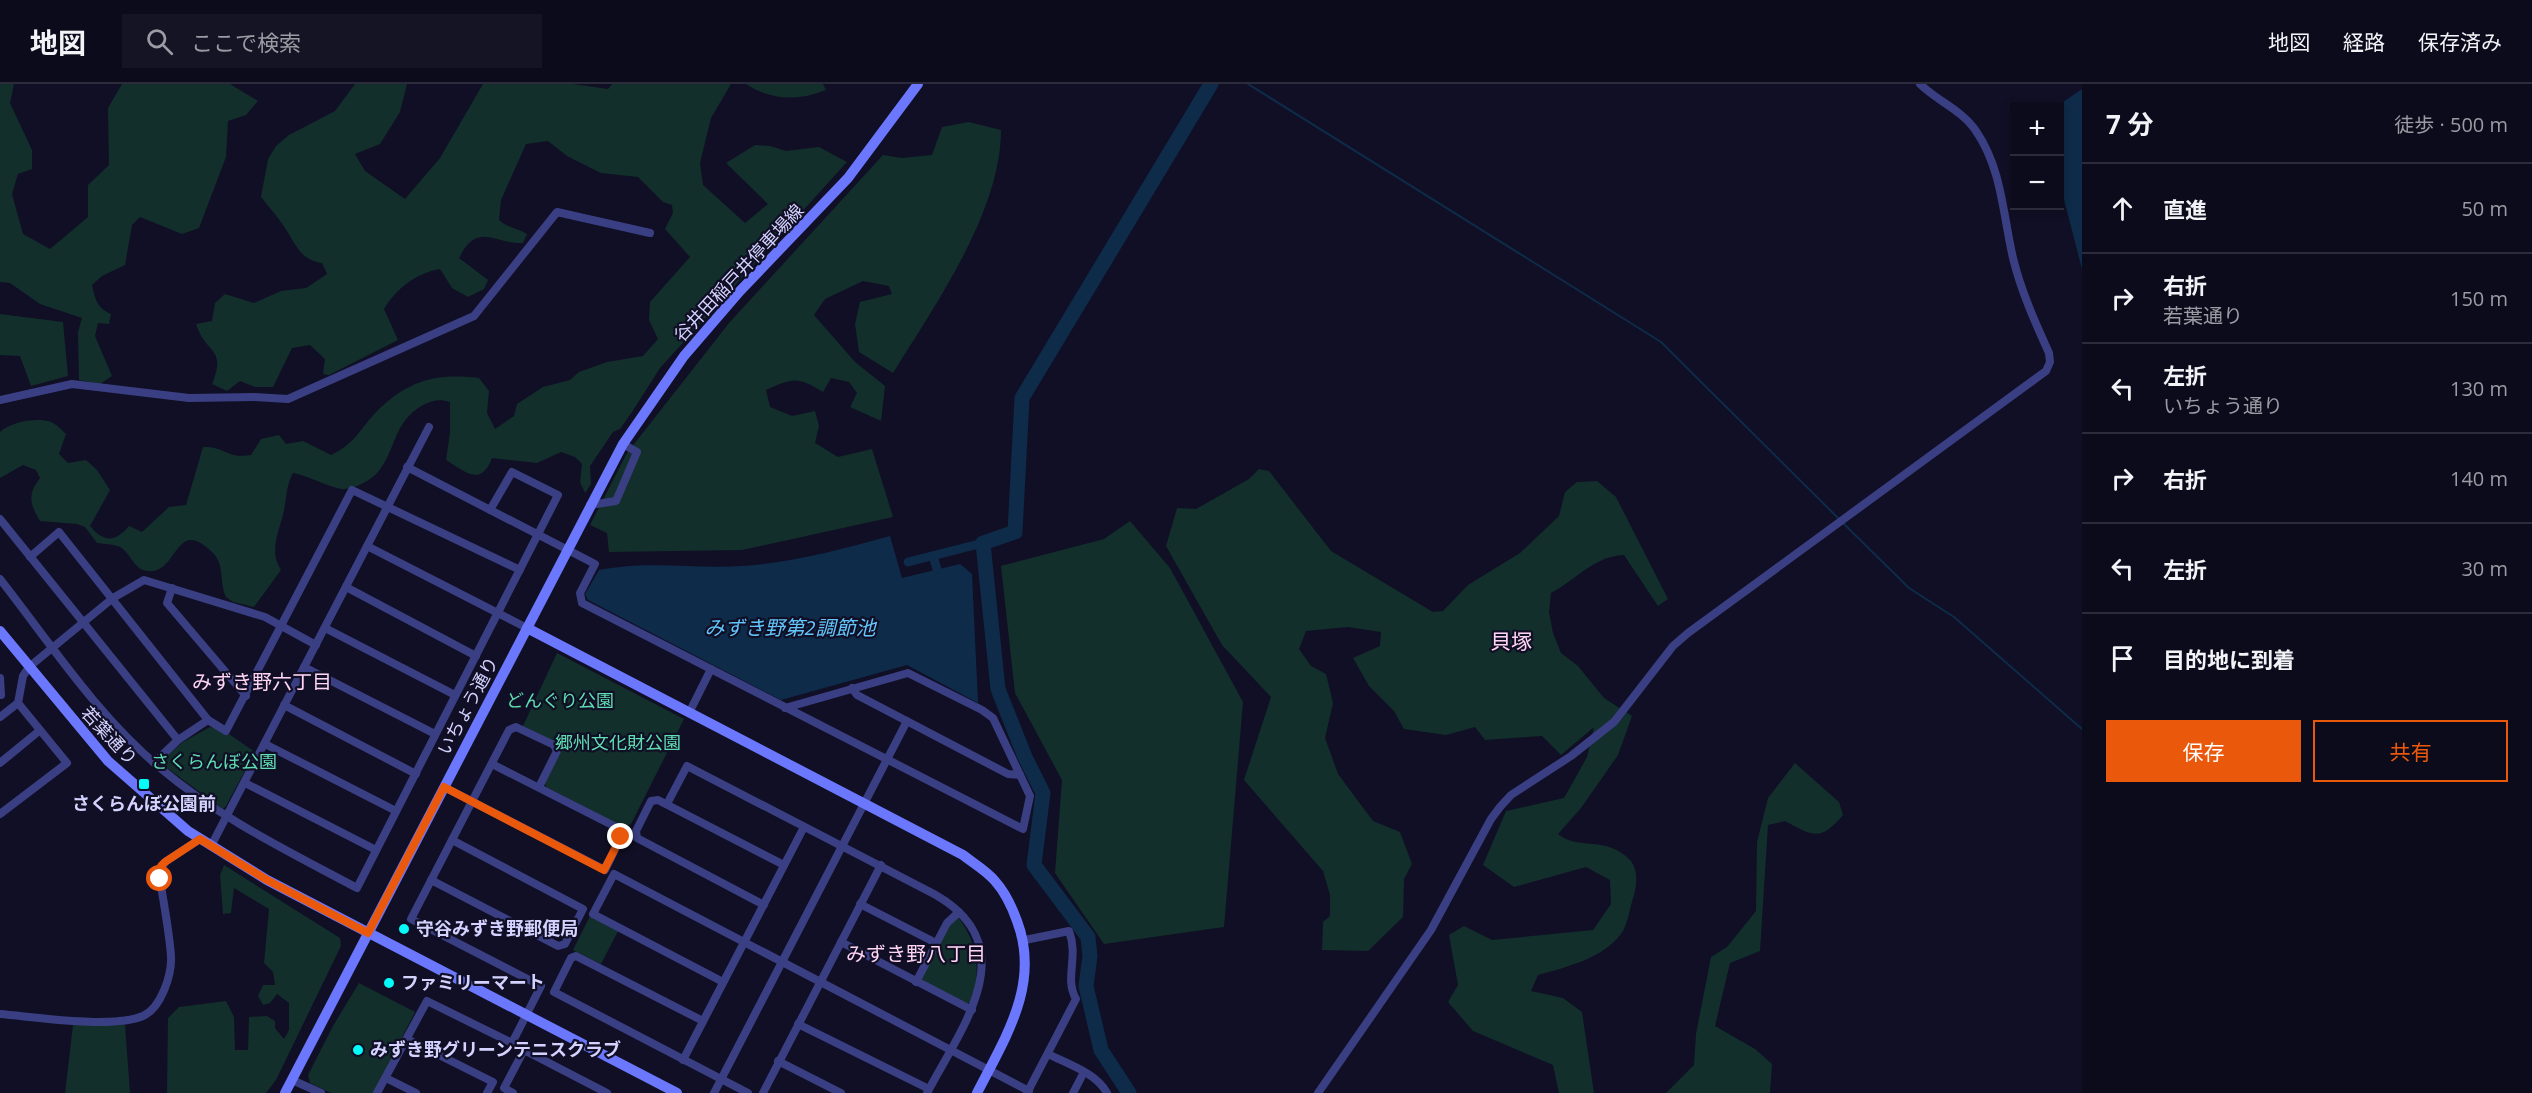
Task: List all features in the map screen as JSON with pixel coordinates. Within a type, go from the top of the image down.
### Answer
[{"type":"street","name":"谷井田稲戸井停車場線","points":[[596,493],[623,444],[684,356],[740,291],[848,178],[918,84]]},
{"type":"street","points":[[1318,1093],[1436,922],[1491,819],[1511,795],[1571,756],[1614,722],[1681,639],[2046,371],[2050,362],[2049,353],[2031,312],[2013,259],[2003,200],[1989,153],[1969,122],[1920,84]]},
{"type":"street","points":[[0,400],[72,384],[189,398],[288,399],[474,316],[556,212],[650,233]]},
{"type":"street","points":[[210,846],[245,783],[429,427]]},
{"type":"street","points":[[590,505],[616,501],[638,452],[623,444]]},
{"type":"street","points":[[407,467],[595,564],[580,593],[582,603],[887,761],[1023,829],[1030,796],[993,718],[982,710],[908,673],[785,708]]},
{"type":"street","points":[[0,579],[105,713],[154,762],[226,818],[357,888],[558,495],[512,472],[490,510]]},
{"type":"street","points":[[30,557],[59,532],[208,720],[226,731],[352,490],[520,570]]},
{"type":"street","name":"いちょう通り","points":[[285,1093],[596,493]]},
{"type":"street","points":[[0,519],[178,740]]},
{"type":"street","points":[[367,546],[963,855],[995,880],[1011,904],[1024,940],[1026,973],[1019,1005],[976,1093]]},
{"type":"street","points":[[0,717],[18,703],[23,676],[29,667],[113,598],[144,580],[265,617],[316,645]]},
{"type":"street","points":[[346,587],[476,656]]},
{"type":"street","points":[[172,588],[167,603],[246,696]]},
{"type":"street","points":[[325,628],[455,696]]},
{"type":"street","name":"若葉通り","points":[[0,631],[108,761],[162,810],[210,846],[267,880],[677,1093]]},
{"type":"street","points":[[304,667],[435,734]]},
{"type":"street","points":[[689,713],[711,669]]},
{"type":"street","points":[[0,678],[1,695]]},
{"type":"street","points":[[852,688],[857,696],[1008,774],[1020,775]]},
{"type":"street","points":[[0,814],[67,762],[18,703]]},
{"type":"street","points":[[284,705],[416,774]]},
{"type":"street","points":[[154,762],[178,740],[208,720]]},
{"type":"street","points":[[714,1093],[907,721]]},
{"type":"street","points":[[377,1093],[427,1001],[512,1043],[527,1015],[541,986],[411,919],[509,730],[516,727],[554,745],[557,752],[539,787]]},
{"type":"street","points":[[0,763],[39,731]]},
{"type":"street","points":[[265,744],[396,811]]},
{"type":"street","points":[[444,787],[604,870],[621,837],[621,831],[492,764]]},
{"type":"street","points":[[667,804],[687,766],[949,902],[972,929],[981,958],[982,979],[972,1010],[928,1091],[798,1024]]},
{"type":"street","points":[[245,783],[376,850]]},
{"type":"street","points":[[764,905],[637,838],[636,831],[651,801],[658,800],[667,804],[784,865]]},
{"type":"street","points":[[683,1060],[804,827]]},
{"type":"street","points":[[0,1014],[116,1022],[145,1015],[157,1005],[166,982],[171,958],[159,873],[165,862],[200,839]]},
{"type":"street","points":[[431,880],[558,946],[565,944],[584,909],[452,840]]},
{"type":"street","points":[[763,1093],[880,865]]},
{"type":"street","points":[[723,982],[593,914],[614,874],[1028,1092],[1076,999],[1070,989],[1075,945],[1069,931],[1024,940]]},
{"type":"street","points":[[861,904],[936,943]]},
{"type":"street","points":[[916,982],[947,923],[959,912]]},
{"type":"street","points":[[841,942],[972,1010]]},
{"type":"street","points":[[703,1021],[576,956],[571,958],[554,992],[748,1093]]},
{"type":"street","points":[[407,1039],[493,1082],[487,1093]]},
{"type":"street","points":[[513,1093],[504,1088],[524,1050],[607,1093]]},
{"type":"street","points":[[1048,1054],[1084,1072],[1103,1085],[1107,1093]]},
{"type":"street","points":[[778,1061],[841,1093]]},
{"type":"street","points":[[1073,1093],[1084,1072]]},
{"type":"street","points":[[386,1078],[416,1093]]},
{"type":"street","points":[[292,1080],[321,1093]]},
{"type":"green space","points":[[0,84],[14,84],[10,103],[32,150],[32,169],[18,174],[12,194],[23,234],[50,249],[88,217],[88,185],[109,165],[108,108],[122,84],[230,84],[258,101],[246,115],[228,121],[226,157],[199,228],[182,234],[140,217],[132,225],[125,265],[102,276],[92,285],[97,302],[111,314],[109,324],[98,323],[95,336],[112,376],[100,384],[79,380],[78,332],[82,318],[40,304],[10,283],[0,282]]},
{"type":"green space","points":[[355,84],[407,84],[400,112],[380,144],[355,154],[365,171],[405,199],[440,158],[483,84],[573,84],[608,89],[612,84],[731,84],[711,118],[700,163],[703,185],[745,223],[768,204],[726,163],[755,145],[770,146],[786,151],[819,147],[847,162],[660,368],[620,429],[613,432],[590,466],[591,484],[585,493],[580,482],[582,464],[575,457],[561,452],[537,463],[492,458],[483,473],[477,475],[459,469],[446,460],[450,433],[450,402],[440,400],[423,405],[413,412],[400,428],[378,472],[363,484],[340,489],[293,473],[275,548],[277,563],[281,570],[254,607],[233,602],[226,597],[217,558],[200,543],[191,540],[183,543],[165,564],[157,570],[147,571],[139,568],[120,547],[97,543],[85,527],[77,524],[40,521],[31,500],[33,490],[40,478],[36,470],[23,465],[0,478],[0,432],[17,423],[38,420],[53,423],[66,434],[59,454],[68,463],[86,460],[97,470],[110,490],[90,526],[104,538],[114,538],[129,526],[142,532],[169,507],[186,505],[203,447],[216,448],[236,455],[251,455],[261,439],[279,435],[286,444],[303,441],[331,455],[352,441],[377,411],[400,392],[424,381],[449,377],[479,378],[489,391],[487,413],[495,429],[514,416],[517,404],[543,387],[570,380],[579,372],[607,362],[643,356],[658,339],[649,320],[650,302],[690,257],[665,229],[673,213],[672,205],[663,202],[638,177],[601,173],[567,156],[548,141],[526,144],[501,200],[499,220],[527,234],[523,243],[480,237],[466,247],[459,258],[488,280],[484,289],[468,297],[452,288],[440,269],[431,271],[407,283],[384,309],[398,340],[329,375],[323,374],[325,359],[310,345],[292,348],[273,387],[255,387],[240,381],[227,391],[212,384],[216,372],[216,357],[196,324],[212,321],[215,303],[225,294],[254,303],[281,291],[306,288],[327,274],[322,263],[308,259],[299,250],[261,197],[268,159],[276,146],[289,135],[335,111]]},
{"type":"green space","points":[[746,84],[823,84],[826,90],[816,94],[785,98],[766,94]]},
{"type":"green space","points":[[969,122],[1001,130],[998,161],[990,193],[963,257],[893,373],[859,352],[855,324],[860,302],[892,294],[889,286],[863,281],[825,299],[814,315],[855,362],[885,386],[881,421],[850,407],[857,393],[849,382],[831,378],[823,392],[807,383],[795,380],[766,390],[770,407],[792,416],[815,411],[819,426],[815,443],[838,457],[872,449],[893,517],[742,550],[609,552],[607,533],[590,525],[627,453],[729,323],[883,155],[902,158],[932,155],[942,127]]},
{"type":"green space","points":[[0,314],[63,322],[68,376],[31,386],[20,356],[0,355]]},
{"type":"green space","points":[[1259,469],[1269,471],[1331,551],[1433,612],[1443,611],[1468,585],[1520,553],[1559,516],[1565,492],[1577,482],[1597,481],[1616,497],[1668,599],[1658,606],[1624,555],[1613,556],[1594,564],[1551,593],[1549,612],[1553,633],[1561,653],[1578,666],[1604,698],[1632,716],[1618,755],[1581,808],[1558,834],[1574,842],[1602,845],[1621,852],[1630,860],[1634,868],[1635,890],[1625,926],[1613,943],[1583,961],[1538,975],[1531,991],[1563,998],[1582,1012],[1594,1093],[1559,1093],[1553,1065],[1473,1031],[1448,1002],[1458,985],[1449,935],[1464,926],[1492,940],[1593,930],[1611,904],[1610,880],[1586,867],[1514,887],[1483,865],[1506,811],[1564,798],[1587,757],[1594,727],[1561,755],[1542,736],[1485,740],[1475,727],[1446,735],[1404,729],[1394,711],[1369,686],[1353,658],[1380,646],[1381,632],[1348,627],[1306,631],[1299,649],[1311,666],[1326,674],[1333,703],[1325,738],[1338,774],[1373,821],[1400,832],[1412,864],[1404,879],[1403,917],[1368,951],[1322,950],[1323,922],[1330,916],[1330,895],[1323,871],[1244,780],[1271,697],[1222,645],[1166,546],[1177,508],[1196,509],[1249,479]]},
{"type":"green space","points":[[1130,521],[1170,568],[1243,702],[1224,927],[1104,944],[1055,873],[1062,780],[1015,693],[1001,566],[1104,539]]},
{"type":"green space","name":"郷州文化財公園","points":[[557,653],[684,719],[631,824],[623,827],[546,787],[545,783],[563,746],[523,726]]},
{"type":"green space","name":"さくらんぼ公園","points":[[210,727],[226,732],[255,752],[223,809],[163,765],[161,761],[183,742]]},
{"type":"green space","points":[[1795,763],[1839,802],[1843,815],[1828,829],[1816,834],[1785,821],[1768,825],[1760,951],[1730,963],[1715,1026],[1755,1049],[1772,1064],[1770,1093],[1666,1093],[1694,1065],[1696,1034],[1711,957],[1727,947],[1756,911],[1757,842],[1768,798]]},
{"type":"green space","points":[[224,865],[340,938],[341,946],[276,1080],[266,1093],[167,1093],[168,1018],[179,1007],[226,1001],[234,1017],[235,1050],[248,1050],[249,1017],[267,1016],[275,1021],[275,1028],[284,1039],[289,1030],[289,1003],[277,994],[270,1003],[263,1005],[258,996],[263,985],[275,985],[273,972],[264,963],[269,909],[234,888],[231,913],[223,914],[220,875]]},
{"type":"green space","points":[[590,916],[618,931],[601,964],[573,950]]},
{"type":"green space","points":[[958,917],[970,938],[976,958],[977,969],[972,1003],[967,1003],[922,981],[921,977],[950,924]]},
{"type":"green space","name":"みずき野グリーンテニスクラブ","points":[[359,983],[415,1012],[374,1093],[331,1093],[310,1083],[308,1075],[333,1026]]},
{"type":"green space","points":[[74,1017],[111,1019],[125,1025],[130,1093],[65,1093]]},
{"type":"water","points":[[2082,89],[2082,269],[2064,199],[2063,102]]},
{"type":"water","name":"みずき野第2調節池","points":[[890,536],[902,578],[960,564],[972,574],[978,703],[907,665],[781,700],[588,600],[585,594],[599,570],[653,565],[723,567],[779,562],[817,555]]},
{"type":"waterway","points":[[1129,1093],[1101,1050],[1086,986],[1090,956],[1088,937],[1034,865],[1043,793],[1025,757],[998,689],[983,543],[1015,532],[1022,398],[1211,84]]},
{"type":"waterway","points":[[1248,84],[1661,342],[1839,519]]},
{"type":"waterway","points":[[1843,523],[1909,588],[1954,617],[2082,729]]},
{"type":"waterway","points":[[908,562],[983,543]]},
{"type":"waterway","points":[[933,556],[937,569]]},
{"type":"place","name":"さくらんぼ公園前","points":[[144,784]]},
{"type":"place","name":"守谷みずき野郵便局","points":[[404,929]]},
{"type":"place","name":"ファミリーマート","points":[[389,983]]},
{"type":"place","name":"みずき野グリーンテニスクラブ","points":[[358,1050]]},
{"type":"district","name":"貝塚","points":[[1511,642]]},
{"type":"district","name":"みずき野六丁目","points":[[262,682]]},
{"type":"district","name":"みずき野八丁目","points":[[916,954]]},
{"type":"route","points":[[160,879],[161,866],[200,839],[236,863],[368,933],[444,787],[604,870],[621,837]]},
{"type":"park label","name":"どんぐり公園","points":[[560,701]]}]
